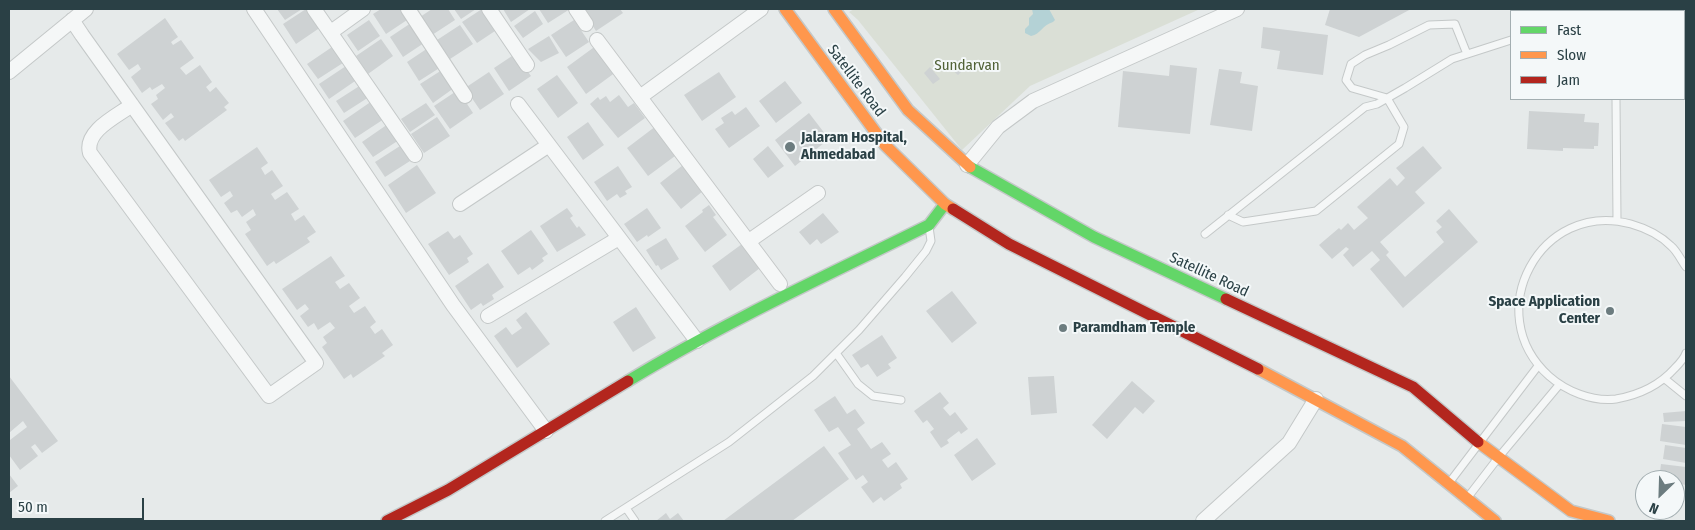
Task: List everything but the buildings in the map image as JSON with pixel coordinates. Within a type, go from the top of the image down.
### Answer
[{"type":"main road","name":"Satellite Road","points":[[784,9],[884,145],[944,204],[1009,244],[1316,399],[1402,446],[1495,521]]},
{"type":"main road","name":"Satellite Road","points":[[834,9],[908,110],[967,165],[1094,237],[1413,387],[1498,458],[1571,511],[1609,521]]},
{"type":"main road","points":[[387,521],[448,490],[676,352],[929,225],[944,204]]},
{"type":"street","points":[[9,72],[86,9]]},
{"type":"street","points":[[254,9],[453,305],[546,431]]},
{"type":"street","points":[[314,9],[415,155]]},
{"type":"street","points":[[331,32],[363,9]]},
{"type":"street","points":[[408,9],[465,96]]},
{"type":"street","points":[[489,9],[527,65]]},
{"type":"street","points":[[576,9],[586,24]]},
{"type":"street","points":[[640,97],[761,9]]},
{"type":"street","points":[[967,165],[998,127],[1033,101],[1237,9]]},
{"type":"street","points":[[72,20],[316,363],[269,396],[90,153],[88,146],[97,130],[132,105]]},
{"type":"street","points":[[597,40],[780,284]]},
{"type":"street","points":[[518,104],[697,341]]},
{"type":"street","points":[[460,204],[549,145]]},
{"type":"street","points":[[749,241],[818,193]]},
{"type":"street","points":[[488,316],[619,238]]},
{"type":"street","points":[[1203,521],[1289,443],[1316,399]]},
{"type":"lane","points":[[1228,215],[1243,222],[1316,211],[1399,144],[1404,127],[1387,98],[1352,88],[1346,80],[1351,64],[1365,55],[1429,25],[1454,24],[1468,54]]},
{"type":"lane","points":[[1205,234],[1365,107],[1377,104],[1452,59],[1510,40]]},
{"type":"lane","points":[[1616,100],[1617,220]]},
{"type":"lane","points":[[1686,267],[1671,246],[1646,228],[1617,220],[1587,222],[1559,234],[1537,254],[1523,281],[1518,310],[1524,340],[1538,366],[1560,385],[1585,396],[1613,399],[1641,393],[1665,379],[1686,354]]},
{"type":"lane","points":[[605,521],[729,442],[812,376],[859,330],[926,251],[930,241],[929,225]]},
{"type":"lane","points":[[836,353],[858,384],[873,396],[901,400]]},
{"type":"lane","points":[[1448,484],[1538,366]]},
{"type":"lane","points":[[1665,379],[1686,396]]},
{"type":"lane","points":[[1467,498],[1560,385]]},
{"type":"lane","points":[[626,508],[635,521]]},
{"type":"green space","name":"Sundarvan","points":[[854,9],[1200,9],[1030,86],[962,150],[858,20],[849,12]]},
{"type":"water","points":[[1032,9],[1049,9],[1055,20],[1031,36],[1025,33],[1025,29],[1029,25],[1029,18],[1033,14]]},
{"type":"traffic: fast","points":[[970,167],[1094,237],[1226,299]]},
{"type":"traffic: fast","points":[[628,381],[739,319],[929,225],[945,204]]},
{"type":"traffic: slow","points":[[785,9],[885,145],[945,204],[953,209]]},
{"type":"traffic: slow","points":[[834,9],[908,110],[970,167]]},
{"type":"traffic: slow","points":[[1258,369],[1402,446],[1495,521]]},
{"type":"traffic: slow","points":[[1478,442],[1571,511],[1609,521]]},
{"type":"traffic: jam","points":[[953,209],[1009,244],[1258,369]]},
{"type":"traffic: jam","points":[[1226,299],[1413,387],[1478,442]]},
{"type":"traffic: jam","points":[[387,521],[448,490],[628,381]]},
{"type":"place","name":"Jalaram Hospital, Ahmedabad","points":[[790,147]]},
{"type":"place","name":"Space Application Center","points":[[1610,311]]},
{"type":"place","name":"Paramdham Temple","points":[[1063,328]]}]
